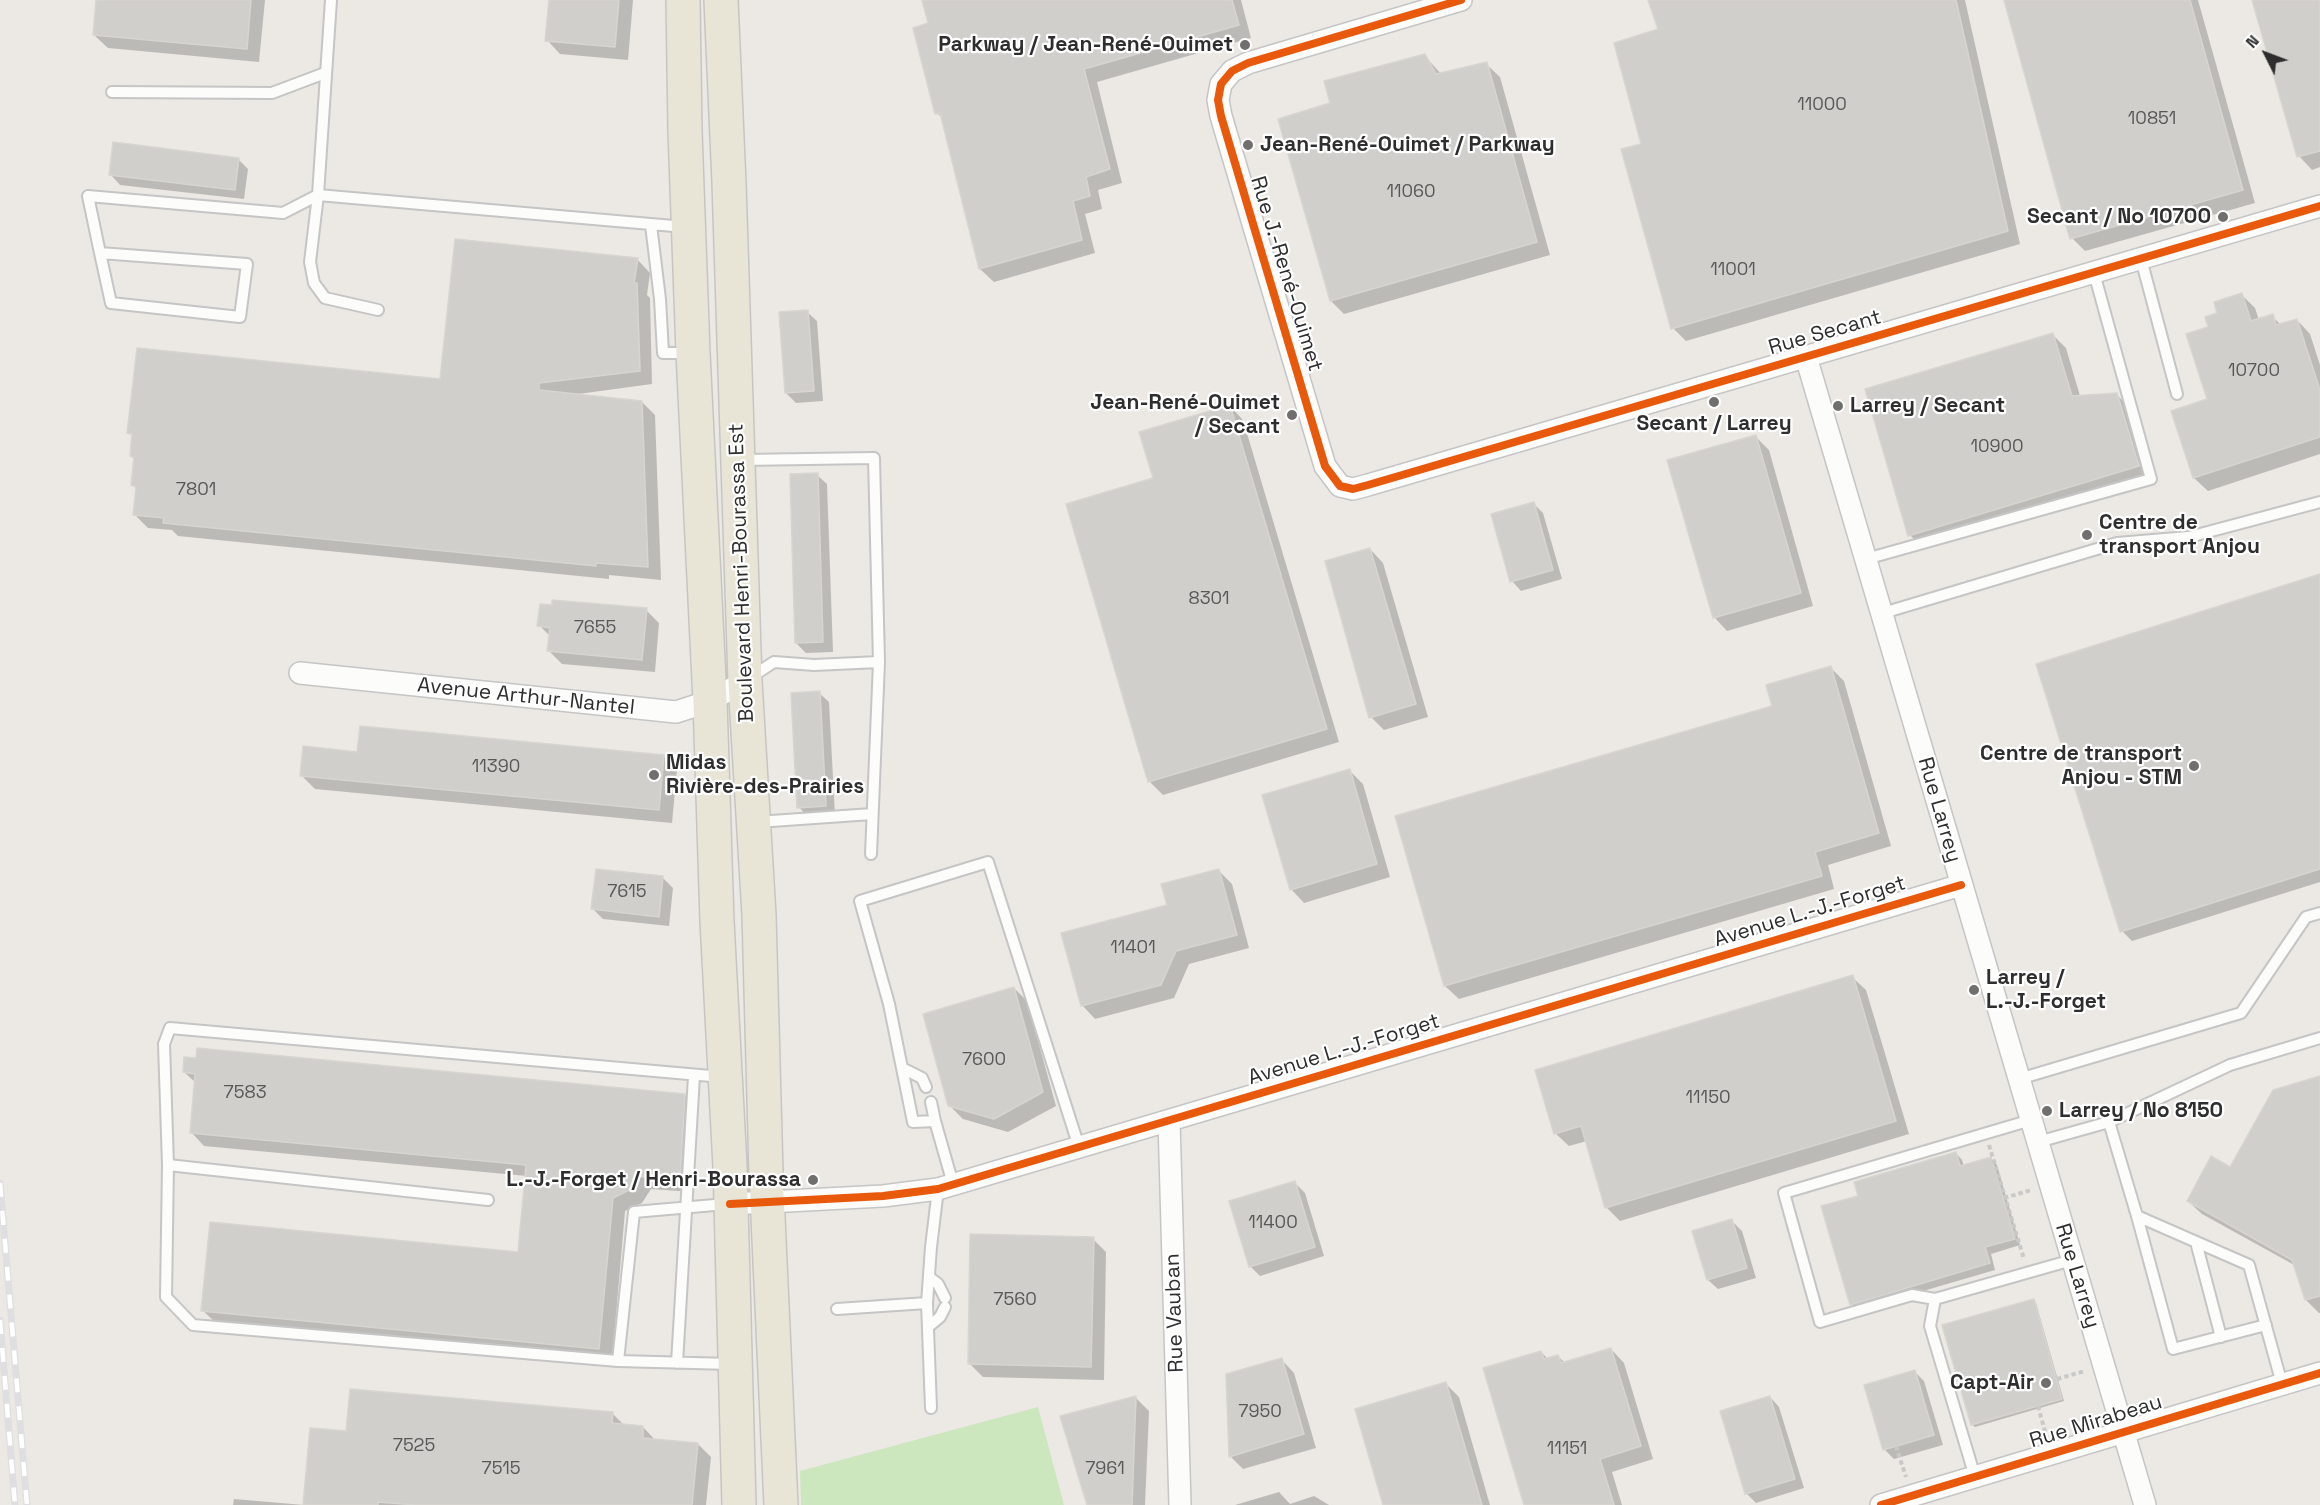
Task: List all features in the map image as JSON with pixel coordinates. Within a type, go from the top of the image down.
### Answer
[{"type":"main road","name":"Boulevard Henri-Bourassa Est","points":[[683,0],[688,227],[710,701],[717,921],[709,1077],[730,1167],[739,1505]]},
{"type":"main road","name":"Boulevard Henri-Bourassa Est","points":[[721,0],[745,681],[759,915],[781,1505]]},
{"type":"street","name":"Rue J.-René-Ouimet","points":[[1340,486],[1325,466],[1221,116],[1218,100],[1221,84],[1232,71],[1248,63],[1461,0]]},
{"type":"street","name":"Rue Secant","points":[[1340,486],[1353,489],[1368,485],[2320,207]]},
{"type":"street","name":"Rue Larrey","points":[[1806,357],[1883,613],[1960,885],[2145,1505]]},
{"type":"street","name":"Avenue Arthur-Nantel","points":[[300,673],[676,712],[710,701],[745,681]]},
{"type":"street","name":"Avenue L.-J.-Forget","points":[[730,1204],[883,1196],[945,1187],[1960,885]]},
{"type":"street","name":"Rue Vauban","points":[[1169,1121],[1180,1505]]},
{"type":"street","name":"Rue Mirabeau","points":[[1881,1505],[2320,1373]]},
{"type":"lane","points":[[331,0],[318,195],[310,262],[314,283],[325,298],[378,310]]},
{"type":"lane","points":[[112,92],[272,93],[325,73]]},
{"type":"lane","points":[[100,252],[247,264],[240,317],[111,303],[100,252],[88,196],[283,213],[318,195],[688,227]]},
{"type":"lane","points":[[651,225],[660,299],[663,353],[693,353]]},
{"type":"lane","points":[[2141,259],[2177,394]]},
{"type":"lane","points":[[1866,559],[2151,479],[2094,273]]},
{"type":"lane","points":[[738,460],[874,458],[879,662],[871,854]]},
{"type":"lane","points":[[1883,613],[2117,543],[2189,537],[2320,502]]},
{"type":"lane","points":[[745,681],[774,662],[814,664],[879,662]]},
{"type":"lane","points":[[753,822],[872,813]]},
{"type":"lane","points":[[935,1121],[913,1122],[889,1004],[860,901],[988,862],[1079,1147]]},
{"type":"lane","points":[[2019,1079],[2241,1012],[2306,917],[2320,913]]},
{"type":"lane","points":[[677,1363],[687,1207],[709,1077],[170,1028],[164,1044],[168,1164],[166,1297],[194,1324],[618,1361],[677,1363],[734,1364]]},
{"type":"lane","points":[[2038,1142],[2109,1122],[2230,1065],[2320,1038]]},
{"type":"lane","points":[[902,1068],[922,1078],[926,1087]]},
{"type":"lane","points":[[931,1102],[945,1187],[929,1277],[927,1303],[931,1408]]},
{"type":"lane","points":[[2031,1120],[1784,1194],[1820,1322],[1912,1295],[1935,1299],[2072,1260]]},
{"type":"lane","points":[[2109,1122],[2173,1349],[2265,1325]]},
{"type":"lane","points":[[168,1164],[488,1200]]},
{"type":"lane","points":[[618,1361],[634,1212],[730,1204]]},
{"type":"lane","points":[[2137,1216],[2249,1266],[2282,1384]]},
{"type":"lane","points":[[2196,1242],[2221,1337]]},
{"type":"lane","points":[[928,1327],[940,1317],[945,1303],[938,1284],[929,1277]]},
{"type":"lane","points":[[1935,1299],[1929,1326],[1976,1477]]},
{"type":"lane","points":[[837,1309],[927,1303]]},
{"type":"path","points":[[1989,1144],[2028,1272]]},
{"type":"path","points":[[2004,1198],[2031,1190]]},
{"type":"path","points":[[2056,1379],[2085,1371]]},
{"type":"path","points":[[2038,1406],[2046,1435]]},
{"type":"path","points":[[1896,1446],[1906,1478]]},
{"type":"green space","points":[[1038,1407],[1064,1505],[801,1505],[800,1471]]},
{"type":"building","points":[[96,0],[251,0],[247,49],[93,35]]},
{"type":"building","points":[[549,0],[619,0],[615,47],[545,41]]},
{"type":"building","points":[[922,0],[1232,0],[1239,25],[1084,69],[1110,169],[1086,177],[1090,196],[1073,201],[1082,240],[979,269],[940,113],[935,114],[913,28],[928,23]]},
{"type":"building","points":[[1648,0],[1956,0],[2008,231],[1671,329],[1621,149],[1641,144],[1614,43],[1658,29]]},
{"type":"building","points":[[2004,0],[2190,0],[2243,190],[2070,239]]},
{"type":"building","points":[[2252,0],[2320,0],[2320,151],[2297,157]]},
{"type":"building","points":[[1425,54],[1436,74],[1487,62],[1537,242],[1330,301],[1278,119],[1330,103],[1324,81]]},
{"type":"building","points":[[113,142],[239,158],[235,190],[109,175]]},
{"type":"building","points":[[455,239],[638,258],[634,283],[637,283],[640,371],[539,383],[539,390],[642,401],[648,567],[596,563],[596,566],[163,523],[164,518],[133,515],[136,487],[131,485],[134,457],[130,456],[132,434],[127,433],[137,348],[440,379]]},
{"type":"building","points":[[2242,293],[2251,321],[2273,314],[2276,325],[2297,319],[2320,390],[2320,437],[2193,478],[2171,411],[2207,399],[2186,334],[2208,327],[2205,317],[2217,313],[2214,302]]},
{"type":"building","points":[[808,310],[814,391],[785,393],[779,312]]},
{"type":"building","points":[[2053,333],[2072,396],[2117,393],[2139,466],[1908,536],[1865,389]]},
{"type":"building","points":[[1230,405],[1327,729],[1148,782],[1066,504],[1153,478],[1139,432]]},
{"type":"building","points":[[1756,435],[1801,593],[1713,618],[1667,460]]},
{"type":"building","points":[[818,473],[823,642],[795,643],[790,474]]},
{"type":"building","points":[[1534,502],[1553,570],[1510,582],[1491,514]]},
{"type":"building","points":[[1370,548],[1416,704],[1369,718],[1325,561]]},
{"type":"building","name":"Centre de transport Anjou - STM","points":[[2320,574],[2320,869],[2120,932],[2036,664]]},
{"type":"building","points":[[552,600],[647,608],[642,660],[547,651],[550,628],[537,626],[540,604],[552,605]]},
{"type":"building","points":[[1831,666],[1879,833],[1815,852],[1822,876],[1444,986],[1395,816],[1772,706],[1766,685]]},
{"type":"building","points":[[820,691],[826,806],[797,808],[791,693]]},
{"type":"building","points":[[360,726],[664,755],[659,810],[300,776],[303,746],[357,752]]},
{"type":"building","points":[[1350,769],[1377,864],[1290,890],[1262,795]]},
{"type":"building","points":[[596,869],[663,876],[659,917],[591,909]]},
{"type":"building","points":[[1219,869],[1237,935],[1176,951],[1161,985],[1081,1006],[1061,933],[1167,905],[1161,884]]},
{"type":"building","points":[[1853,975],[1896,1121],[1605,1208],[1581,1126],[1554,1134],[1535,1070]]},
{"type":"building","points":[[1014,987],[1043,1092],[994,1119],[948,1106],[923,1014]]},
{"type":"building","points":[[197,1048],[685,1094],[680,1180],[637,1176],[629,1190],[613,1198],[599,1349],[201,1311],[210,1222],[518,1252],[526,1165],[190,1133],[195,1074],[183,1072],[184,1057],[196,1058]]},
{"type":"building","points":[[2320,1076],[2320,1296],[2305,1300],[2292,1260],[2187,1201],[2211,1156],[2230,1167],[2273,1090]]},
{"type":"building","points":[[1956,1152],[1960,1166],[1991,1157],[2015,1239],[1985,1247],[1990,1263],[1850,1305],[1821,1206],[1858,1196],[1854,1182]]},
{"type":"building","points":[[1295,1181],[1315,1247],[1249,1267],[1229,1201]]},
{"type":"building","points":[[1732,1219],[1747,1268],[1707,1280],[1692,1231]]},
{"type":"building","points":[[970,1234],[1094,1237],[1091,1367],[968,1364]]},
{"type":"building","points":[[2034,1299],[2062,1399],[1971,1425],[1942,1325]]},
{"type":"building","points":[[1611,1348],[1641,1446],[1600,1459],[1614,1505],[1524,1505],[1483,1368],[1541,1351],[1544,1359],[1558,1355],[1561,1363]]},
{"type":"building","points":[[1282,1358],[1304,1434],[1229,1457],[1226,1374]]},
{"type":"building","points":[[1915,1370],[1934,1435],[1883,1450],[1864,1385]]},
{"type":"building","points":[[1446,1382],[1482,1505],[1383,1505],[1355,1409]]},
{"type":"building","points":[[350,1389],[613,1412],[612,1423],[643,1426],[643,1438],[698,1443],[692,1505],[416,1505],[378,1502],[378,1505],[303,1505],[310,1428],[346,1431]]},
{"type":"building","points":[[1136,1396],[1132,1505],[1087,1505],[1060,1416]]},
{"type":"building","points":[[1770,1396],[1795,1479],[1745,1494],[1720,1411]]},
{"type":"railway","points":[[0,1183],[27,1505]]},
{"type":"railway","points":[[0,1320],[15,1505]]},
{"type":"cycle path","points":[[1461,0],[1248,63],[1232,71],[1221,84],[1218,100],[1221,116],[1325,466],[1340,486],[1353,489],[1368,485],[2320,206]]},
{"type":"cycle path","points":[[730,1204],[883,1196],[938,1189],[1961,885]]},
{"type":"cycle path","points":[[1881,1505],[2320,1373]]},
{"type":"place","name":"Parkway / Jean-René-Ouimet","points":[[1245,45]]},
{"type":"place","name":"Jean-René-Ouimet / Parkway","points":[[1248,145]]},
{"type":"place","name":"Secant / No 10700","points":[[2223,217]]},
{"type":"place","name":"Secant / Larrey","points":[[1714,402]]},
{"type":"place","name":"Larrey / Secant","points":[[1838,406]]},
{"type":"place","name":"Jean-René-Ouimet / Secant","points":[[1292,415]]},
{"type":"place","name":"Centre de transport Anjou","points":[[2087,535]]},
{"type":"place","name":"Centre de transport Anjou - STM","points":[[2194,766]]},
{"type":"place","name":"Midas Rivière-des-Prairies","points":[[654,775]]},
{"type":"place","name":"Larrey / L.-J.-Forget","points":[[1974,990]]},
{"type":"place","name":"Larrey / No 8150","points":[[2047,1111]]},
{"type":"place","name":"L.-J.-Forget / Henri-Bourassa","points":[[813,1180]]},
{"type":"place","name":"Capt-Air","points":[[2046,1383]]}]
